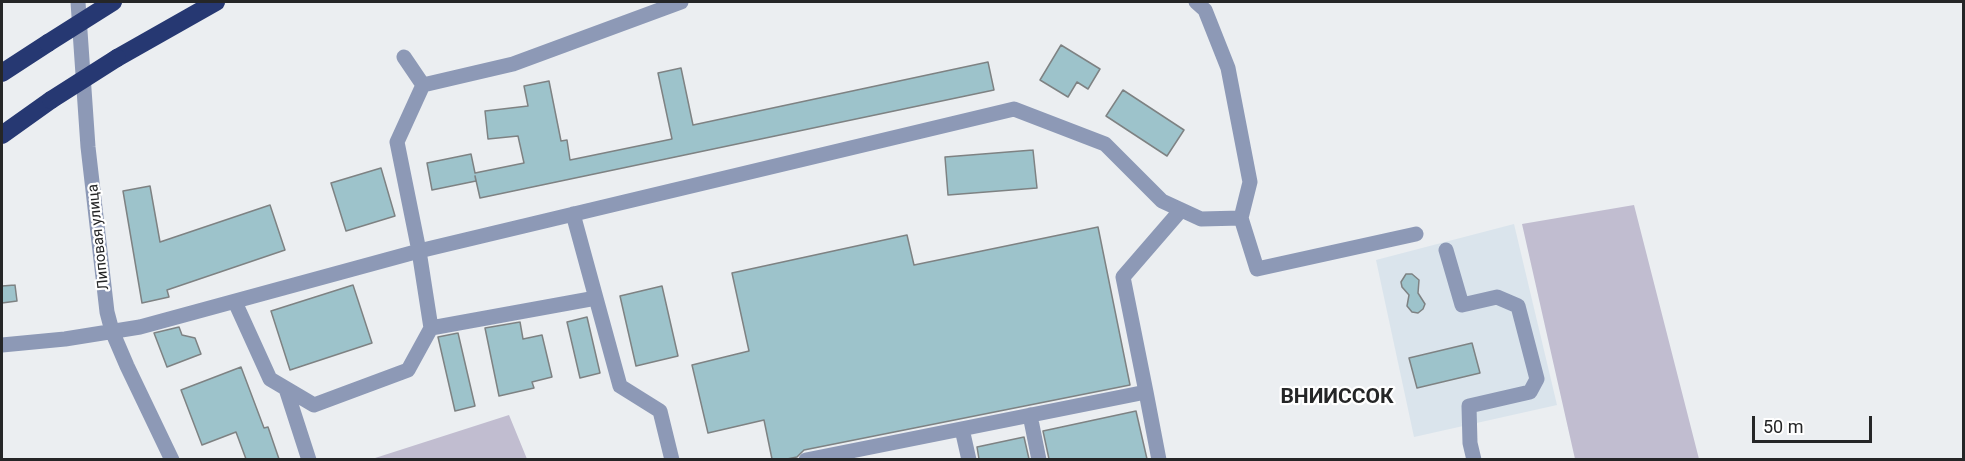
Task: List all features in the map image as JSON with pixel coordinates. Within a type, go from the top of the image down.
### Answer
[{"type":"highway","points":[[2,73],[113,2]]},
{"type":"highway","points":[[2,135],[51,100],[117,58],[216,2]]},
{"type":"street","name":"Липовая улица","points":[[78,2],[88,147],[107,312],[112,332],[172,459]]},
{"type":"street","points":[[423,85],[513,64],[681,2]]},
{"type":"street","points":[[1196,2],[1205,10],[1228,68],[1250,182],[1241,218],[1257,269],[1416,234]]},
{"type":"street","points":[[404,57],[423,85]]},
{"type":"street","points":[[235,302],[270,379],[314,405],[408,370],[431,328],[419,251],[397,142],[423,85]]},
{"type":"street","points":[[2,345],[65,339],[140,327],[419,251],[1014,109],[1105,144],[1162,201],[1202,219],[1241,218]]},
{"type":"street","points":[[1159,459],[1123,277],[1181,210]]},
{"type":"street","points":[[573,214],[620,386],[660,411],[672,459]]},
{"type":"street","points":[[1446,250],[1461,304],[1497,297],[1518,306],[1537,379],[1530,392],[1469,406],[1470,443],[1474,459]]},
{"type":"street","points":[[431,328],[596,298]]},
{"type":"street","points":[[286,389],[309,459]]},
{"type":"street","points":[[806,459],[1146,392]]},
{"type":"street","points":[[1030,415],[1040,459]]},
{"type":"street","points":[[962,429],[969,459]]},
{"type":"shaded area","points":[[1634,205],[1699,459],[1575,459],[1522,224]]},
{"type":"shaded area","points":[[1514,224],[1557,405],[1414,437],[1376,260]]},
{"type":"shaded area","points":[[509,415],[527,459],[372,459]]},
{"type":"building","points":[[1061,45],[1100,69],[1088,89],[1077,82],[1068,97],[1040,80]]},
{"type":"building","points":[[988,62],[994,90],[480,198],[475,176],[476,181],[432,190],[427,163],[471,154],[475,173],[524,163],[518,136],[488,139],[485,111],[528,106],[524,86],[549,81],[561,141],[567,140],[570,160],[672,139],[658,73],[681,68],[693,125]]},
{"type":"building","points":[[1123,90],[1184,130],[1167,156],[1106,116]]},
{"type":"building","points":[[1033,150],[1037,188],[948,195],[945,157]]},
{"type":"building","points":[[381,168],[395,216],[346,231],[331,183]]},
{"type":"building","points":[[150,186],[160,242],[270,205],[285,250],[167,290],[169,297],[142,303],[123,191]]},
{"type":"building","points":[[1098,227],[1130,385],[804,450],[797,457],[787,459],[772,459],[764,420],[708,433],[692,365],[749,351],[732,273],[907,235],[914,265]]},
{"type":"building","points":[[1406,274],[1412,274],[1419,280],[1418,293],[1425,304],[1418,313],[1412,312],[1407,306],[1409,295],[1401,282]]},
{"type":"building","points":[[15,285],[17,301],[2,303],[2,286]]},
{"type":"building","points":[[353,285],[372,343],[290,370],[271,311]]},
{"type":"building","points":[[662,286],[678,356],[636,366],[620,296]]},
{"type":"building","points":[[587,317],[600,373],[580,378],[567,322]]},
{"type":"building","points":[[520,322],[523,339],[542,335],[552,377],[532,382],[534,388],[499,396],[485,328]]},
{"type":"building","points":[[179,327],[182,335],[195,338],[201,354],[167,367],[154,333]]},
{"type":"building","points":[[458,333],[475,406],[455,411],[438,337]]},
{"type":"building","points":[[1472,343],[1480,373],[1417,388],[1409,358]]},
{"type":"building","points":[[241,367],[264,428],[268,427],[279,459],[246,459],[236,432],[202,445],[181,390]]},
{"type":"building","points":[[1136,411],[1147,459],[1049,459],[1043,431]]},
{"type":"building","points":[[1024,437],[1029,459],[979,459],[977,447]]},
{"type":"district","name":"ВНИИССОК","points":[[1337,398]]}]
